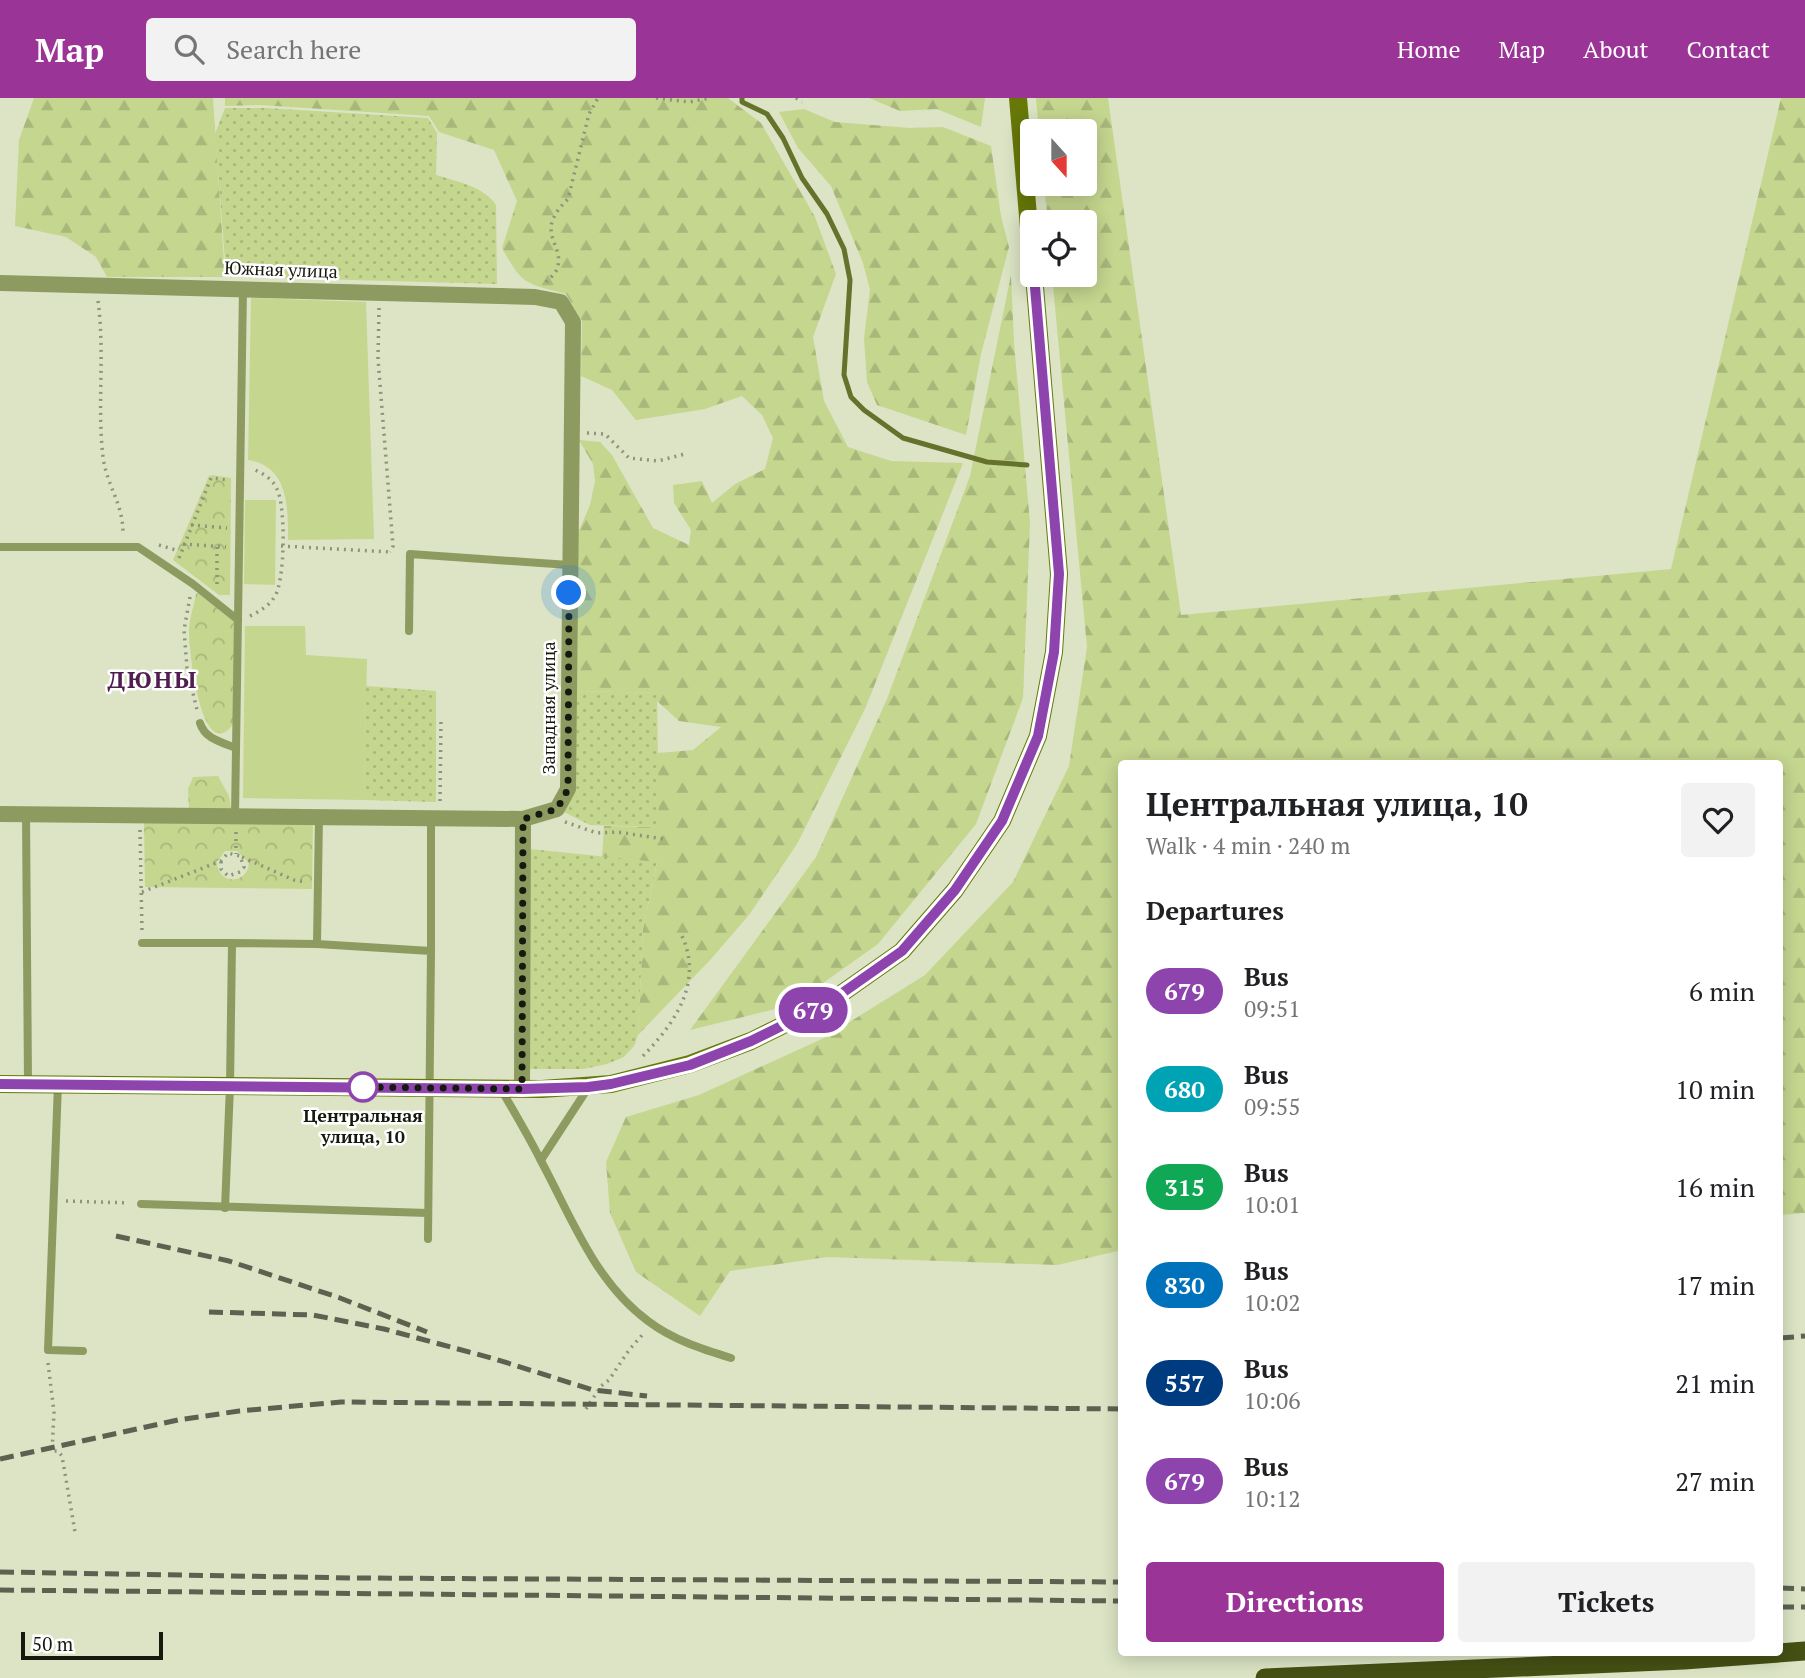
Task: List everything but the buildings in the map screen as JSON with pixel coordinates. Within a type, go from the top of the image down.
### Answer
[{"type":"highway","points":[[1783,1653],[1805,1651]]},
{"type":"highway","points":[[1265,1678],[1738,1656]]},
{"type":"main road","points":[[1018,98],[1028,210]]},
{"type":"main road","points":[[0,1084],[522,1089],[588,1087],[636,1079],[690,1065],[751,1041],[828,1003],[902,951],[955,890],[1002,821],[1038,736],[1054,652],[1059,574],[1035,287]]},
{"type":"street","name":"Южная улица","points":[[0,283],[535,297],[557,301]]},
{"type":"street","name":"Западная улица","points":[[547,813],[557,809],[568,789],[573,322],[557,301]]},
{"type":"street","points":[[0,814],[523,819],[547,813]]},
{"type":"street","points":[[522,1089],[523,819]]},
{"type":"lane","points":[[235,816],[243,288]]},
{"type":"lane","points":[[0,547],[138,547],[193,584],[238,620]]},
{"type":"lane","points":[[409,631],[410,554],[569,565]]},
{"type":"lane","points":[[200,723],[202,731],[209,737],[236,748]]},
{"type":"lane","points":[[26,814],[28,1084]]},
{"type":"lane","points":[[317,944],[319,816]]},
{"type":"lane","points":[[428,1239],[435,817]]},
{"type":"lane","points":[[142,943],[317,944],[431,951]]},
{"type":"lane","points":[[225,1208],[232,943]]},
{"type":"lane","points":[[58,1084],[48,1350],[83,1351]]},
{"type":"lane","points":[[541,1160],[588,1087]]},
{"type":"lane","points":[[500,1088],[588,1252],[631,1307],[650,1323],[688,1345],[731,1358]]},
{"type":"lane","points":[[141,1204],[428,1213]]},
{"type":"path","points":[[557,301],[546,282],[557,270],[558,255],[551,237],[552,222],[568,199],[589,114],[598,98]]},
{"type":"path","points":[[656,98],[689,102],[710,98]]},
{"type":"path","points":[[796,98],[802,102]]},
{"type":"path","points":[[97,285],[101,322],[99,390],[103,453],[105,470],[123,516],[124,547]]},
{"type":"path","points":[[379,292],[378,359],[393,546],[390,552]]},
{"type":"path","points":[[571,435],[594,432],[605,434],[629,457],[642,460],[658,461],[685,454]]},
{"type":"path","points":[[238,620],[267,607],[281,583],[282,509],[277,489],[266,475],[255,469],[240,467]]},
{"type":"path","points":[[187,564],[177,557],[178,551],[211,478],[240,482]]},
{"type":"path","points":[[191,525],[239,529]]},
{"type":"path","points":[[183,544],[239,548]]},
{"type":"path","points":[[281,546],[410,554]]},
{"type":"path","points":[[207,579],[218,587],[217,547]]},
{"type":"path","points":[[193,584],[184,630],[187,668],[200,723]]},
{"type":"path","points":[[435,817],[441,721]]},
{"type":"path","points":[[547,813],[587,831],[617,832],[664,839]]},
{"type":"path","points":[[140,815],[142,943]]},
{"type":"path","points":[[142,892],[221,861],[228,853],[294,880],[318,883]]},
{"type":"path","points":[[221,861],[224,873],[233,876],[244,867],[240,856]]},
{"type":"path","points":[[643,1057],[659,1040],[688,992],[689,972],[684,939],[680,932]]},
{"type":"path","points":[[53,1200],[141,1204]]},
{"type":"path","points":[[586,1409],[601,1385],[609,1380],[650,1323]]},
{"type":"path","points":[[48,1350],[47,1370],[54,1412],[52,1451],[58,1451],[62,1456],[75,1532]]},
{"type":"green space","points":[[34,98],[213,98],[225,277],[107,277],[96,257],[66,237],[15,226],[19,140]]},
{"type":"green space","points":[[225,98],[728,98],[761,123],[815,217],[836,274],[813,337],[824,401],[848,447],[891,461],[963,463],[865,709],[797,844],[749,915],[638,1035],[643,929],[657,863],[602,857],[604,826],[658,827],[658,753],[693,750],[721,727],[679,721],[657,701],[656,693],[577,691],[578,533],[590,505],[595,481],[593,464],[579,440],[600,442],[612,455],[653,528],[689,545],[691,530],[674,503],[673,485],[702,481],[712,503],[735,484],[765,469],[773,438],[762,415],[742,396],[705,409],[636,420],[612,390],[581,376],[582,321],[566,294],[526,281],[515,270],[502,248],[517,201],[494,150],[439,132],[429,116],[260,105],[225,106]]},
{"type":"green space","points":[[869,98],[985,98],[981,127],[937,109],[900,111]]},
{"type":"green space","points":[[1036,98],[1108,98],[1181,615],[1671,569],[1781,98],[1805,98],[1805,1213],[1783,1215],[1783,760],[1118,760],[1118,1251],[1057,1265],[827,1257],[730,1271],[700,1316],[636,1272],[610,1213],[606,1162],[626,1117],[699,1095],[824,1038],[925,975],[1013,882],[1069,766],[1087,647],[1053,287],[1097,287],[1097,210],[1047,210],[1045,196],[1097,196],[1097,119],[1038,119]]},
{"type":"green space","points":[[225,108],[428,118],[437,133],[436,175],[477,189],[496,205],[497,284],[245,277],[225,260],[215,134]]},
{"type":"green space","points":[[804,109],[835,122],[910,128],[943,127],[991,146],[1001,216],[1009,247],[981,354],[966,435],[877,405],[867,382],[864,338],[870,290],[863,263],[831,186],[798,148],[779,112]]},
{"type":"green space","points":[[1011,275],[1014,343],[1030,523],[1023,698],[976,824],[878,944],[792,1005],[690,1030],[816,857],[887,699],[970,476]]},
{"type":"green space","points":[[251,298],[366,302],[374,539],[288,540],[288,515],[279,480],[272,471],[248,460]]},
{"type":"green space","points":[[209,476],[231,478],[230,595],[219,595],[173,560]]},
{"type":"green space","points":[[245,500],[276,500],[275,585],[244,584]]},
{"type":"green space","points":[[199,593],[234,622],[234,722],[228,730],[221,733],[211,728],[205,718],[193,671],[189,626],[196,594]]},
{"type":"green space","points":[[245,626],[305,626],[306,655],[367,659],[364,800],[243,798]]},
{"type":"green space","points":[[366,686],[436,691],[436,802],[364,800]]},
{"type":"green space","points":[[577,691],[657,693],[659,827],[590,825],[564,812],[575,791]]},
{"type":"green space","points":[[218,776],[229,796],[231,809],[189,810],[188,789],[193,777]]},
{"type":"green space","points":[[144,821],[313,822],[312,889],[145,887]],"holes":[[[225,851],[237,851],[249,863],[247,870],[239,878],[227,878],[222,875],[217,862]]]},
{"type":"green space","points":[[530,849],[657,862],[643,929],[638,1035],[634,1046],[624,1057],[607,1064],[583,1069],[529,1069]]},
{"type":"waterway","points":[[742,98],[742,102],[767,114],[783,138],[802,178],[827,214],[844,249],[850,280],[844,375],[851,397],[864,410],[903,438],[987,462],[1027,465]]},
{"type":"railway","points":[[116,1236],[229,1261],[340,1298],[427,1332]]},
{"type":"railway","points":[[209,1312],[313,1315],[384,1329],[495,1359],[593,1390],[647,1396]]},
{"type":"railway","points":[[1783,1338],[1805,1336]]},
{"type":"railway","points":[[0,1459],[178,1420],[239,1411],[341,1402],[1118,1409]]},
{"type":"railway","points":[[0,1572],[354,1578],[1118,1582]]},
{"type":"railway","points":[[1783,1588],[1805,1589]]},
{"type":"railway","points":[[0,1590],[1118,1601]]},
{"type":"railway","points":[[1783,1607],[1805,1607]]},
{"type":"bus line","name":"679","points":[[0,1084],[522,1089],[611,1084],[690,1065],[751,1041],[828,1003],[902,951],[955,890],[1002,821],[1038,736],[1054,652],[1059,574],[1035,287]]},
{"type":"place","name":"Центральная улица, 10","points":[[363,1087]]},
{"type":"district","name":"ДЮНЫ","points":[[153,680]]},
{"type":"route","points":[[363,1087],[359,1087],[522,1089],[523,819],[557,809],[568,789],[569,593]]}]
